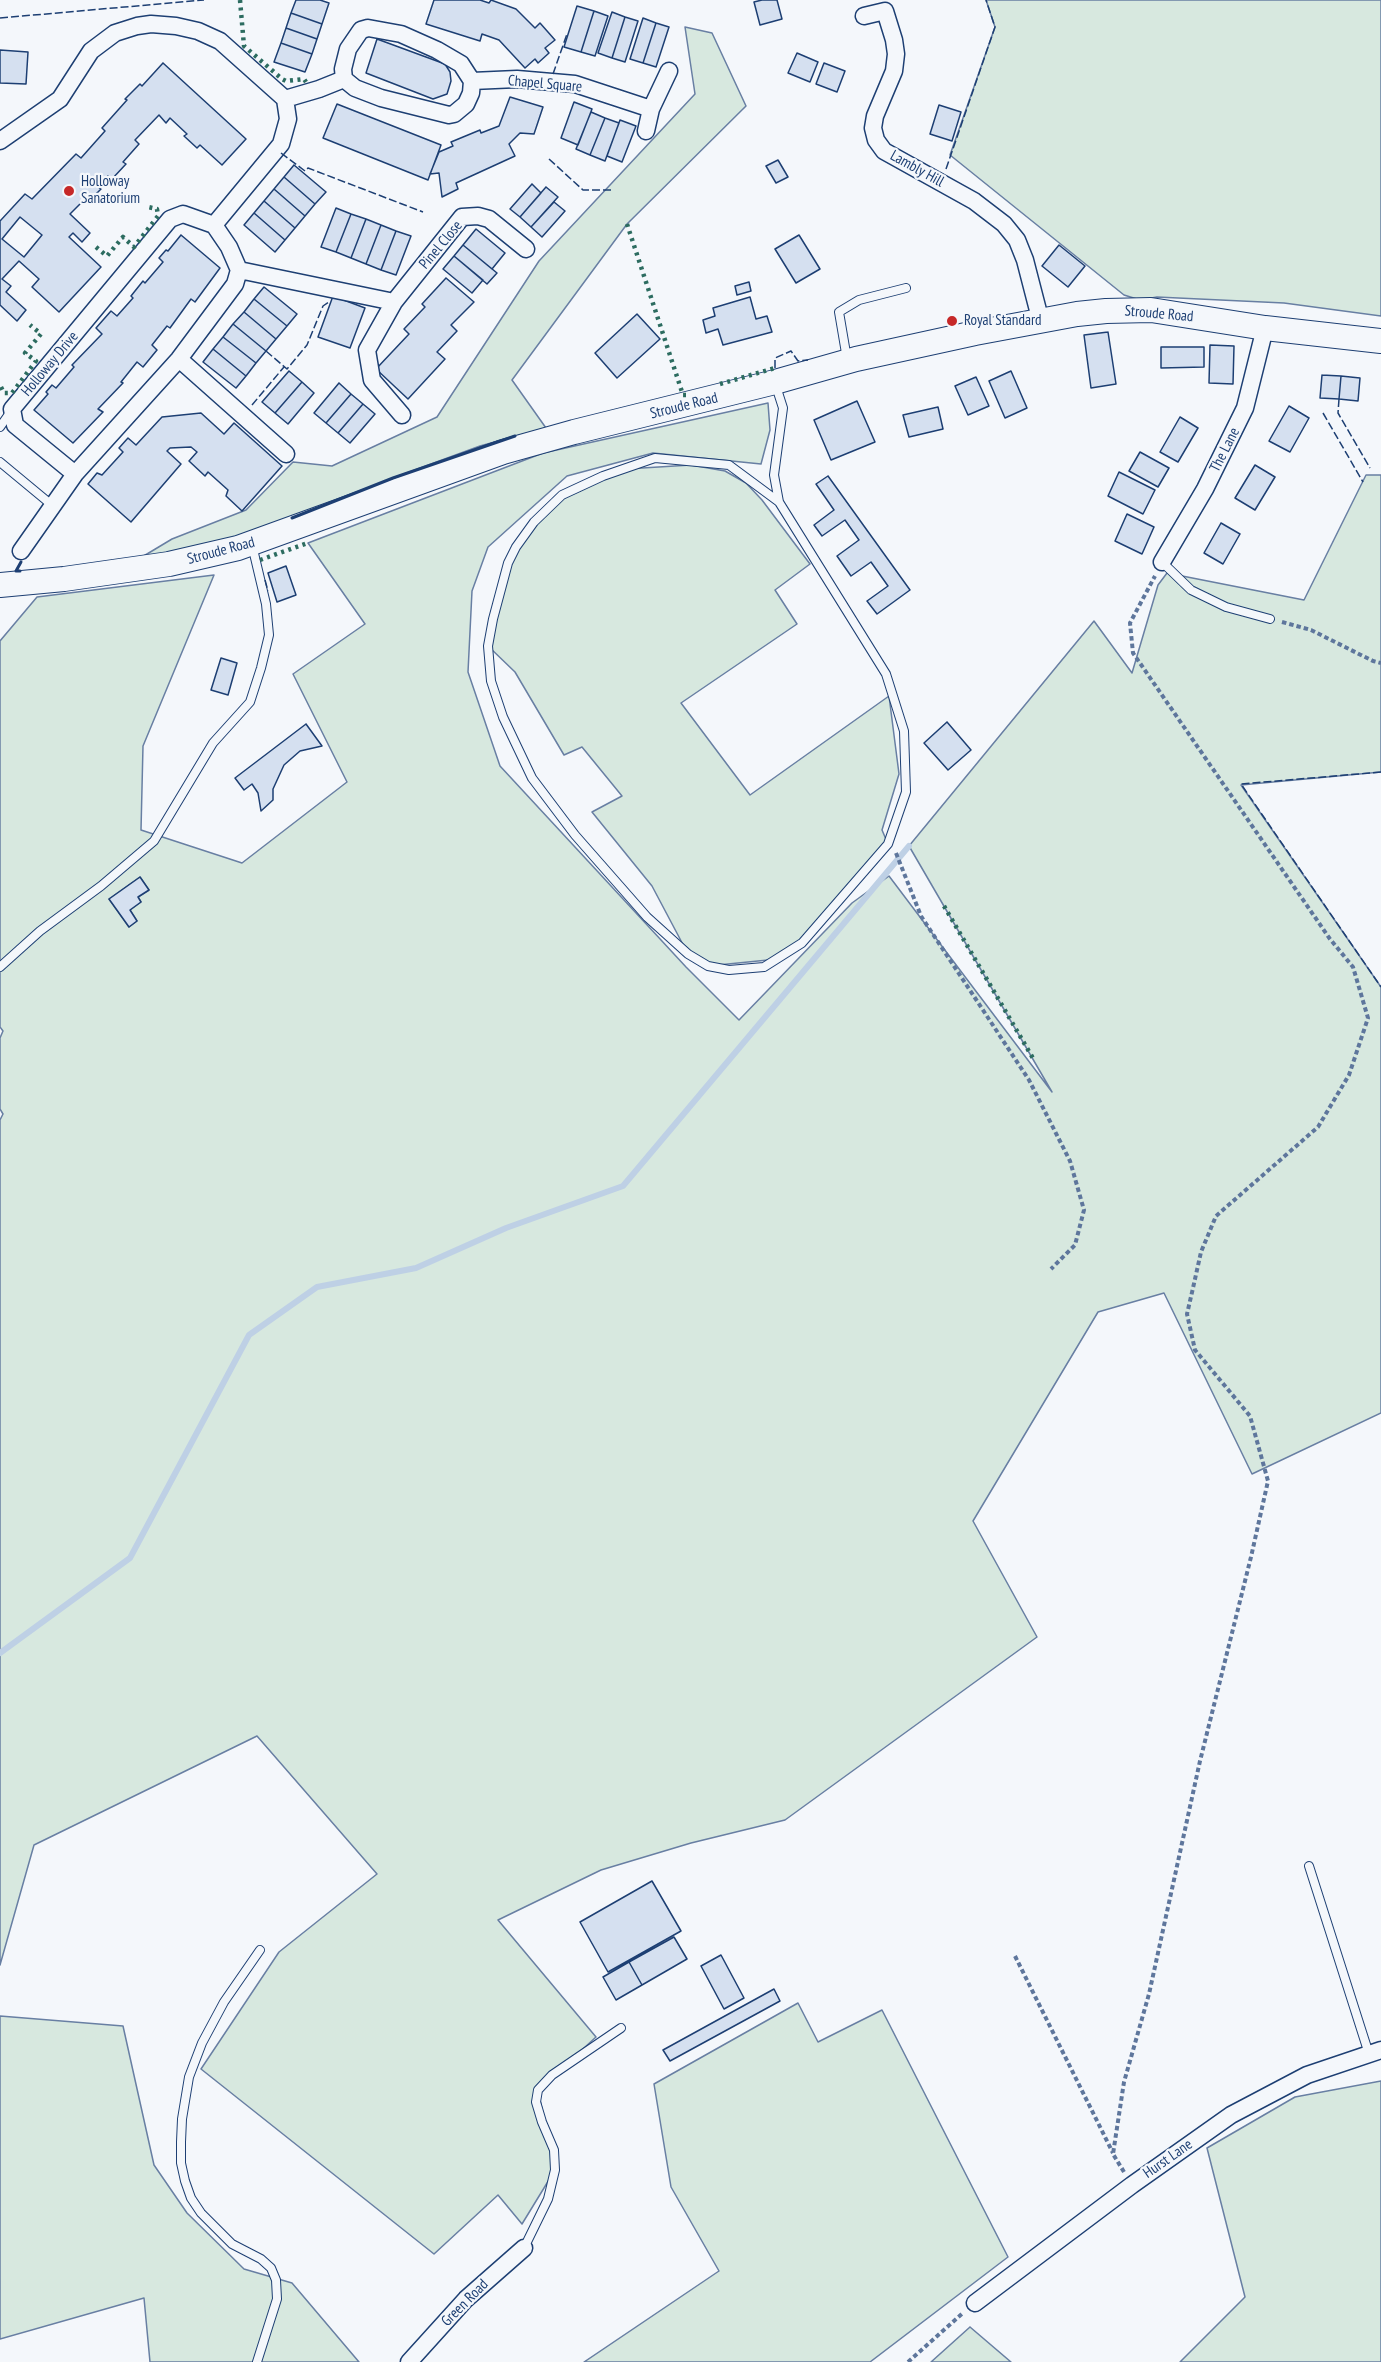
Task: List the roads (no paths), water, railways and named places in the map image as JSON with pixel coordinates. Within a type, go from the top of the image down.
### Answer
[{"type":"street","name":"Lambly Hill","points":[[864,16],[885,10],[896,54],[894,71],[875,116],[873,128],[876,140],[890,155],[974,201],[1004,224],[1017,240],[1025,260],[1041,322]]},
{"type":"street","points":[[0,141],[60,99],[91,51],[98,45],[114,33],[137,26],[176,26],[198,31],[220,40],[285,99],[288,119],[282,144],[214,225],[239,270],[235,284],[178,359],[75,474],[21,551]]},
{"type":"street","points":[[368,28],[401,34],[437,50],[461,64],[472,81],[471,93],[466,104],[459,111],[449,115],[373,95],[355,88],[344,79],[343,69],[348,49],[361,30],[368,28]]},
{"type":"street","points":[[646,130],[651,109],[669,70]]},
{"type":"street","points":[[285,99],[344,79]]},
{"type":"street","name":"Chapel Square","points":[[472,81],[517,79],[575,84],[651,109]]},
{"type":"street","name":"Holloway Drive","points":[[75,474],[15,425],[12,409],[170,219],[183,214],[214,225]]},
{"type":"street","name":"Pinel Close","points":[[402,415],[372,380],[367,350],[394,302],[462,217],[478,216],[489,219],[526,249]]},
{"type":"street","points":[[239,270],[394,302]]},
{"type":"street","name":"Stroude Road","points":[[0,585],[64,579],[169,564],[252,544],[503,452],[574,432],[847,362],[975,333],[1077,314],[1150,310],[1265,328],[1381,341]]},
{"type":"street","name":"The Lane","points":[[1162,562],[1205,489],[1245,408],[1265,328]]},
{"type":"street","points":[[178,359],[286,454]]},
{"type":"street","name":"Hurst Lane","points":[[975,2303],[1231,2115],[1307,2075],[1375,2052]]},
{"type":"street","name":"Green Road","points":[[409,2362],[466,2299],[524,2248]]},
{"type":"lane","points":[[847,362],[839,312],[859,300],[906,288]]},
{"type":"lane","points":[[775,382],[783,408],[774,475],[779,502],[886,674],[904,731],[906,792],[888,844],[801,943],[764,967],[729,970],[708,966],[688,954],[647,916],[575,835],[531,778],[518,752],[491,681],[488,646],[508,563],[516,547],[534,522],[562,495],[603,476],[655,458],[729,465],[779,502]]},
{"type":"lane","points":[[0,427],[12,409]]},
{"type":"lane","points":[[0,462],[53,506]]},
{"type":"lane","points":[[0,967],[40,931],[101,886],[154,841],[213,743],[250,702],[269,634],[266,604],[252,544]]},
{"type":"lane","points":[[1162,562],[1191,591],[1226,607],[1270,619]]},
{"type":"lane","points":[[1309,1866],[1375,2052]]},
{"type":"lane","points":[[257,2362],[277,2299],[276,2280],[270,2268],[261,2259],[232,2244],[201,2214],[191,2198],[185,2181],[181,2163],[181,2142],[182,2119],[189,2077],[202,2043],[224,2002],[260,1950]]},
{"type":"lane","points":[[524,2248],[548,2199],[555,2170],[554,2150],[536,2102],[538,2090],[552,2075],[621,2028]]},
{"type":"waterway","points":[[0,1653],[130,1558],[249,1335],[317,1287],[416,1268],[506,1228],[623,1186],[909,846]]},
{"type":"place","name":"Holloway Sanatorium","points":[[69,191]]},
{"type":"place","name":"Royal Standard","points":[[952,321]]}]
